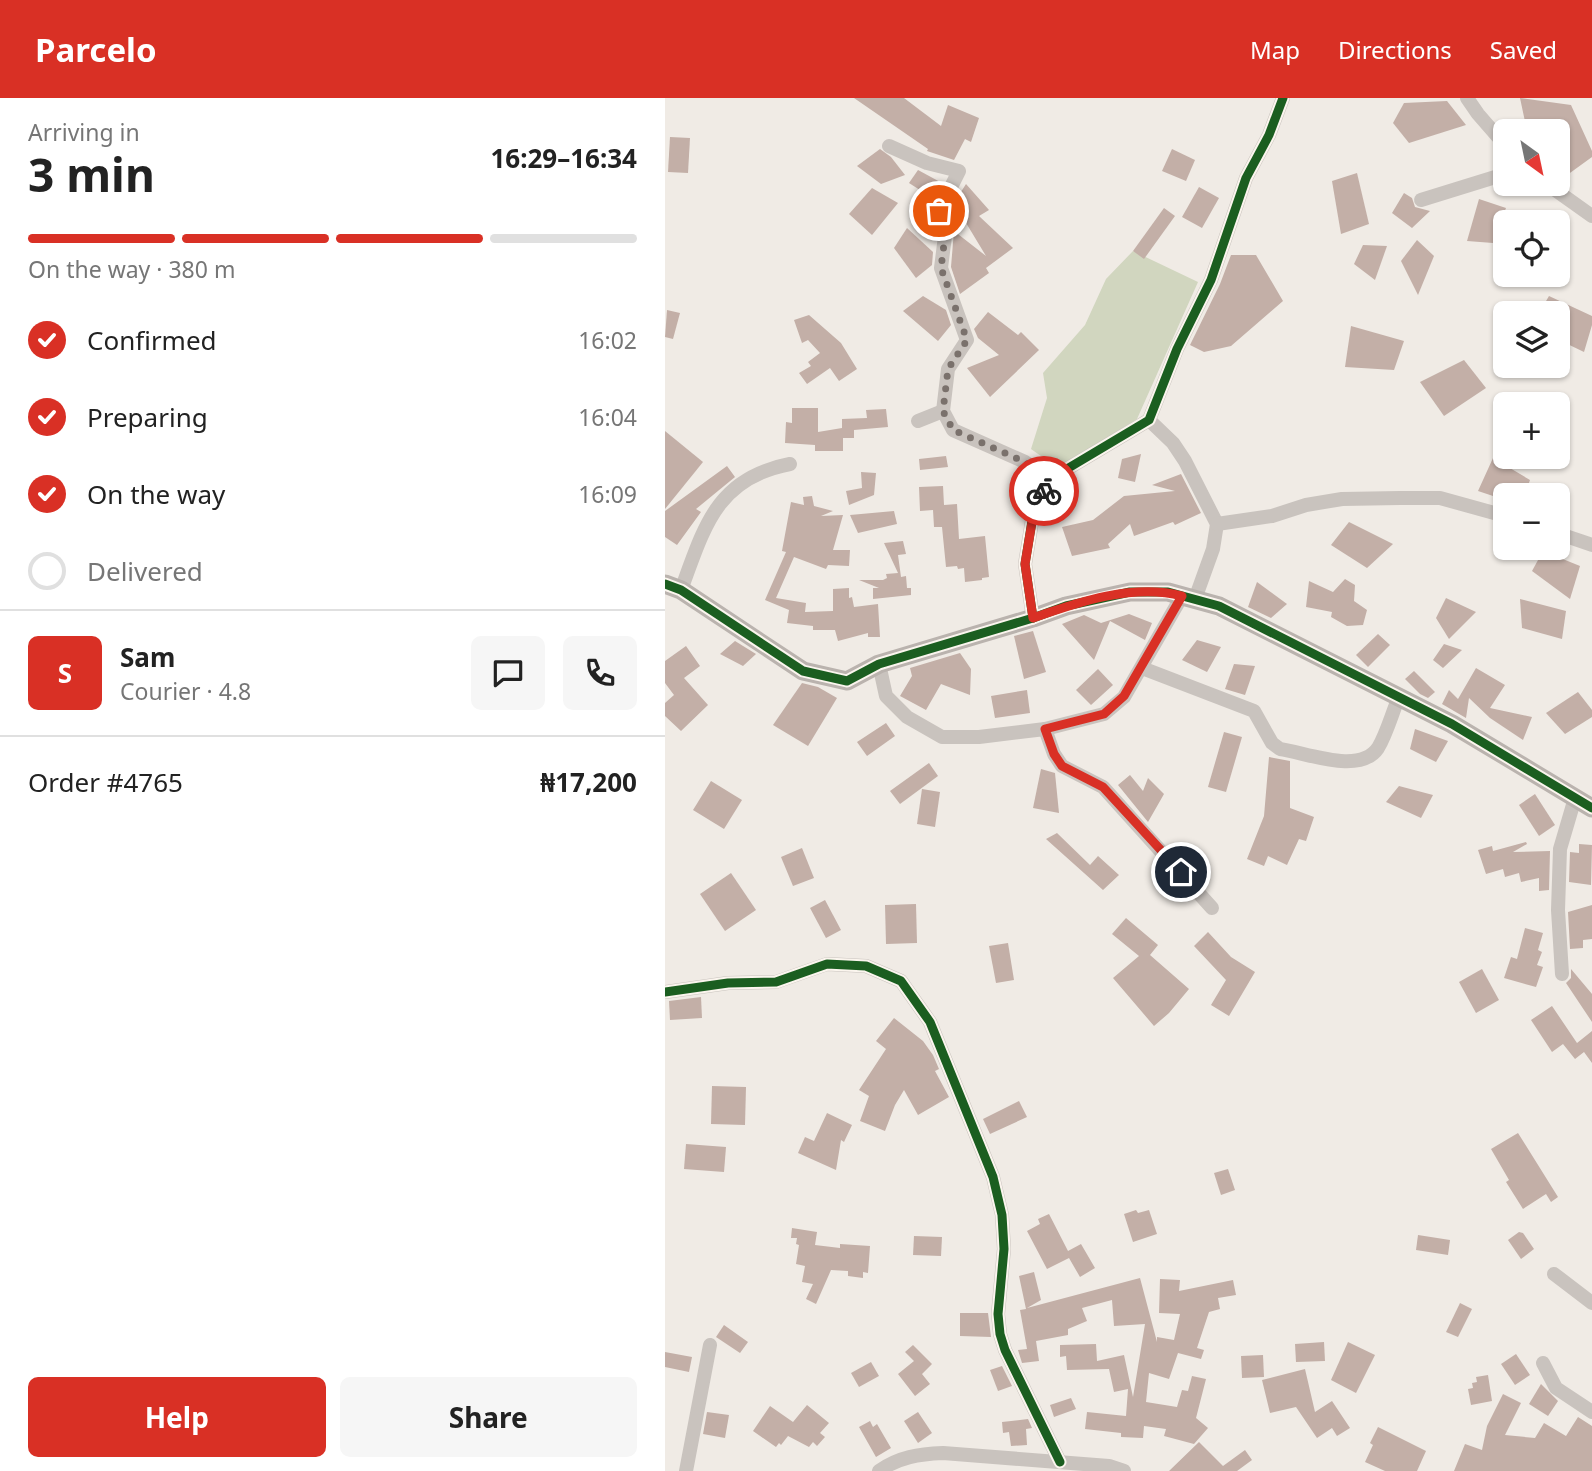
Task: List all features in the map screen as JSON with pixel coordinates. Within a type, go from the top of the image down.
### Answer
[{"type":"street","points":[[1033,618],[1025,564],[1033,516],[1050,479],[1149,420],[1177,349],[1211,280],[1246,178],[1269,135],[1283,98]]},
{"type":"street","points":[[1467,98],[1493,131]]},
{"type":"street","points":[[889,146],[927,163],[959,171],[939,211],[945,236],[941,268],[967,340],[948,369],[943,411],[953,430],[1025,462],[1050,479]]},
{"type":"street","points":[[1421,200],[1493,178]]},
{"type":"street","points":[[1564,196],[1592,216]]},
{"type":"street","points":[[918,421],[943,411]]},
{"type":"street","points":[[879,664],[886,696],[907,717],[942,737],[979,737],[1045,729],[1104,714],[1124,696],[1189,598],[1213,549],[1217,524],[1179,452],[1149,420]]},
{"type":"street","points":[[790,464],[772,467],[735,487],[712,513],[673,587],[803,671],[846,681],[879,664],[1066,606],[1130,592],[1168,592],[1219,606],[1452,724],[1584,803],[1560,849],[1558,910],[1562,974]]},
{"type":"street","points":[[1217,524],[1272,516],[1306,505],[1342,499],[1440,499],[1493,513]]},
{"type":"street","points":[[1570,537],[1592,545]]},
{"type":"street","points":[[1142,668],[1254,711],[1272,743],[1280,749],[1349,763],[1366,760],[1378,748],[1399,697]]},
{"type":"street","points":[[1045,729],[1054,754],[1062,766],[1103,787],[1212,908]]},
{"type":"street","points":[[665,992],[728,984],[775,982],[827,964],[866,966],[901,981],[930,1022],[993,1177],[1002,1215],[1004,1249],[998,1314],[1000,1334],[1005,1350],[1060,1462]]},
{"type":"street","points":[[1554,1274],[1592,1303]]},
{"type":"street","points":[[685,1471],[710,1345]]},
{"type":"street","points":[[1543,1363],[1556,1388],[1592,1412]]},
{"type":"street","points":[[879,1471],[917,1454],[943,1453],[1109,1466],[1124,1471]]},
{"type":"green space","points":[[1133,251],[1198,282],[1137,419],[1058,468],[1031,449],[1047,398],[1043,373],[1085,325],[1106,279]]},
{"type":"building","points":[[854,98],[904,98],[941,126],[948,105],[979,118],[971,142],[965,139],[954,160],[927,151],[928,149]]},
{"type":"building","points":[[1520,98],[1571,105],[1592,151],[1592,157],[1570,173],[1570,119],[1524,119]]},
{"type":"building","points":[[1447,101],[1466,125],[1409,143],[1393,123],[1404,103]]},
{"type":"building","points":[[670,137],[690,138],[688,173],[668,172]]},
{"type":"building","points":[[880,149],[891,157],[905,175],[881,184],[857,166]]},
{"type":"building","points":[[1172,149],[1195,160],[1186,181],[1162,171]]},
{"type":"building","points":[[918,170],[942,183],[934,199],[909,183]]},
{"type":"building","points":[[1357,173],[1369,224],[1341,234],[1332,181]]},
{"type":"building","points":[[966,184],[989,210],[979,216],[1013,248],[986,268],[989,273],[960,294],[951,267],[954,231],[986,256],[954,203]]},
{"type":"building","points":[[1199,187],[1219,198],[1202,228],[1182,217]]},
{"type":"building","points":[[872,188],[898,203],[872,235],[849,214]]},
{"type":"building","points":[[1404,193],[1412,198],[1415,207],[1430,211],[1412,228],[1392,213]]},
{"type":"building","points":[[1479,199],[1506,208],[1493,210],[1493,243],[1467,241]]},
{"type":"building","points":[[1164,208],[1175,216],[1144,259],[1133,251]]},
{"type":"building","points":[[907,228],[933,252],[932,265],[916,278],[894,248]]},
{"type":"building","points":[[1417,240],[1434,256],[1418,295],[1401,261]]},
{"type":"building","points":[[1363,245],[1387,246],[1375,280],[1354,264]]},
{"type":"building","points":[[1231,255],[1256,255],[1283,301],[1231,346],[1204,352],[1190,345]]},
{"type":"building","points":[[923,296],[946,310],[951,325],[938,341],[903,311]]},
{"type":"building","points":[[1549,296],[1560,301],[1546,301]]},
{"type":"building","points":[[1570,306],[1592,316],[1584,352],[1570,345]]},
{"type":"building","points":[[667,310],[680,313],[673,339],[665,337]]},
{"type":"building","points":[[988,312],[1018,335],[1021,332],[1039,350],[990,397],[967,368],[999,355],[978,338],[974,329]]},
{"type":"building","points":[[809,315],[841,343],[857,369],[839,381],[830,368],[807,384],[799,373],[811,366],[808,362],[820,353],[808,340],[802,343],[794,320]]},
{"type":"building","points":[[1351,326],[1404,341],[1394,370],[1345,367]]},
{"type":"building","points":[[1464,360],[1486,388],[1444,416],[1420,382]]},
{"type":"building","points":[[792,408],[818,408],[818,432],[842,428],[842,419],[867,418],[866,410],[886,409],[888,427],[854,430],[854,438],[843,438],[843,451],[815,451],[815,445],[785,443],[786,422],[792,423]]},
{"type":"building","points":[[665,431],[703,462],[665,509]]},
{"type":"building","points":[[1141,454],[1135,482],[1118,478],[1122,459]]},
{"type":"building","points":[[946,456],[948,467],[920,470],[919,459]]},
{"type":"building","points":[[1493,458],[1493,469],[1512,469],[1530,480],[1529,483],[1493,483],[1493,496],[1478,491]]},
{"type":"building","points":[[727,466],[735,477],[696,509],[701,512],[677,545],[665,537],[665,511]]},
{"type":"building","points":[[861,472],[876,473],[874,495],[849,505],[846,491],[862,488]]},
{"type":"building","points":[[1181,474],[1201,513],[1175,525],[1173,522],[1134,536],[1130,524],[1108,544],[1110,548],[1072,556],[1062,527],[1093,520],[1124,496],[1175,491],[1152,485]]},
{"type":"building","points":[[943,486],[944,505],[957,504],[959,539],[985,536],[989,577],[965,582],[964,568],[946,567],[942,527],[934,527],[933,510],[920,511],[919,487]]},
{"type":"building","points":[[812,496],[814,506],[833,511],[821,516],[843,515],[833,550],[850,550],[849,566],[828,565],[826,569],[794,557],[776,598],[806,603],[805,612],[833,611],[833,589],[849,588],[849,598],[852,597],[854,607],[878,604],[880,637],[868,637],[868,633],[838,641],[835,630],[813,630],[813,626],[787,623],[789,610],[765,600],[786,552],[782,551],[791,502],[804,505],[803,497]]},
{"type":"building","points":[[894,511],[897,524],[858,533],[850,515]]},
{"type":"building","points":[[1349,522],[1393,544],[1367,568],[1331,545]]},
{"type":"building","points":[[903,541],[906,554],[898,555],[901,577],[906,576],[911,595],[873,599],[873,588],[879,588],[859,580],[883,580],[887,578],[886,574],[898,573],[884,543]]},
{"type":"building","points":[[1538,560],[1565,560],[1580,566],[1570,599],[1532,571]]},
{"type":"building","points":[[1345,579],[1355,585],[1354,601],[1367,610],[1363,625],[1347,626],[1331,617],[1332,612],[1306,607],[1309,581],[1333,592]]},
{"type":"building","points":[[1257,582],[1287,604],[1271,618],[1248,607]]},
{"type":"building","points":[[1446,598],[1476,612],[1449,639],[1436,618]]},
{"type":"building","points":[[1520,599],[1566,611],[1562,639],[1522,628]]},
{"type":"building","points":[[1129,614],[1152,623],[1145,640],[1110,621],[1094,660],[1062,624],[1084,615],[1101,623]]},
{"type":"building","points":[[1033,631],[1046,672],[1024,679],[1014,636]]},
{"type":"building","points":[[1378,634],[1390,645],[1368,667],[1356,655]]},
{"type":"building","points":[[1197,640],[1221,647],[1207,672],[1182,660]]},
{"type":"building","points":[[735,641],[756,654],[743,666],[720,654]]},
{"type":"building","points":[[1444,644],[1462,650],[1443,668],[1433,660]]},
{"type":"building","points":[[686,646],[700,666],[684,678],[708,705],[681,731],[665,716],[665,703],[674,695],[665,683],[665,661]]},
{"type":"building","points":[[960,653],[971,669],[970,695],[941,684],[926,710],[900,696],[912,676],[910,668]]},
{"type":"building","points":[[1234,664],[1255,666],[1245,695],[1225,689]]},
{"type":"building","points":[[1476,668],[1505,685],[1490,708],[1532,717],[1523,740],[1490,718],[1469,698],[1466,718],[1442,704],[1449,690],[1458,699]]},
{"type":"building","points":[[1098,669],[1113,685],[1091,705],[1076,690]]},
{"type":"building","points":[[1414,671],[1435,692],[1428,698],[1405,679]]},
{"type":"building","points":[[802,683],[818,687],[837,698],[808,746],[773,725]]},
{"type":"building","points":[[1027,690],[1030,713],[995,718],[991,696]]},
{"type":"building","points":[[1578,692],[1592,710],[1592,717],[1565,734],[1546,713]]},
{"type":"building","points":[[886,723],[895,736],[867,756],[857,742]]},
{"type":"building","points":[[1415,729],[1448,741],[1436,762],[1410,749]]},
{"type":"building","points":[[1224,732],[1242,737],[1226,792],[1208,787]]},
{"type":"building","points":[[1269,757],[1290,761],[1290,808],[1314,817],[1306,841],[1299,839],[1287,865],[1268,856],[1264,866],[1247,859],[1264,816]]},
{"type":"building","points":[[929,763],[938,776],[900,804],[890,791]]},
{"type":"building","points":[[1041,769],[1055,773],[1059,813],[1033,808]]},
{"type":"building","points":[[1130,775],[1143,791],[1148,778],[1164,794],[1148,822],[1118,785]]},
{"type":"building","points":[[711,781],[742,800],[724,829],[693,810]]},
{"type":"building","points":[[1399,786],[1433,795],[1421,818],[1386,802]]},
{"type":"building","points":[[922,789],[940,792],[935,827],[917,824]]},
{"type":"building","points":[[1535,794],[1555,825],[1539,836],[1519,805]]},
{"type":"building","points":[[1057,833],[1090,865],[1098,856],[1119,875],[1103,890],[1046,839]]},
{"type":"building","points":[[1526,842],[1527,844],[1513,852],[1550,851],[1549,890],[1539,891],[1539,878],[1521,882],[1519,873],[1505,877],[1503,869],[1486,874],[1478,850],[1492,846],[1493,851]]},
{"type":"building","points":[[1579,844],[1592,845],[1591,885],[1569,882],[1570,852],[1579,853]]},
{"type":"building","points":[[802,848],[814,878],[793,886],[781,857]]},
{"type":"building","points":[[731,873],[756,910],[725,931],[700,894]]},
{"type":"building","points":[[825,900],[841,930],[826,938],[810,908]]},
{"type":"building","points":[[916,904],[917,943],[886,944],[885,905]]},
{"type":"building","points":[[1592,905],[1592,939],[1583,940],[1583,948],[1570,949],[1568,912]]},
{"type":"building","points":[[1126,918],[1158,945],[1150,955],[1189,989],[1154,1026],[1113,978],[1139,956],[1112,934]]},
{"type":"building","points":[[1525,928],[1543,933],[1538,950],[1542,952],[1537,965],[1543,967],[1536,987],[1504,978],[1511,957],[1517,959]]},
{"type":"building","points":[[1208,932],[1231,957],[1255,972],[1229,1016],[1211,1005],[1226,980],[1194,946]]},
{"type":"building","points":[[1008,943],[1014,980],[996,983],[989,946]]},
{"type":"building","points":[[1482,969],[1499,1000],[1476,1013],[1459,982]]},
{"type":"building","points":[[1571,969],[1592,994],[1592,1022],[1566,983],[1571,978]]},
{"type":"building","points":[[701,997],[702,1018],[670,1020],[669,1001]]},
{"type":"building","points":[[1552,1006],[1577,1043],[1592,1031],[1592,1063],[1584,1052],[1575,1059],[1563,1044],[1552,1052],[1531,1020]]},
{"type":"building","points":[[894,1018],[923,1041],[933,1055],[939,1069],[935,1071],[949,1097],[918,1115],[904,1090],[885,1131],[860,1121],[869,1096],[859,1090],[886,1049],[876,1041]]},
{"type":"building","points":[[712,1086],[746,1087],[745,1125],[711,1124]]},
{"type":"building","points":[[1019,1101],[1027,1117],[990,1134],[983,1119]]},
{"type":"building","points":[[827,1113],[852,1125],[844,1142],[841,1140],[836,1170],[798,1153],[805,1137],[814,1141]]},
{"type":"building","points":[[1518,1133],[1558,1197],[1551,1202],[1546,1194],[1523,1209],[1506,1182],[1509,1180],[1491,1149]]},
{"type":"building","points":[[686,1144],[726,1147],[724,1172],[684,1169]]},
{"type":"building","points":[[1228,1169],[1235,1190],[1221,1195],[1214,1173]]},
{"type":"building","points":[[1136,1210],[1138,1213],[1149,1210],[1157,1234],[1133,1242],[1124,1214]]},
{"type":"building","points":[[1049,1214],[1068,1251],[1081,1244],[1095,1268],[1080,1277],[1069,1258],[1047,1269],[1027,1231],[1040,1224],[1038,1219]]},
{"type":"building","points":[[792,1228],[817,1232],[815,1245],[840,1248],[840,1244],[870,1246],[868,1273],[863,1272],[863,1278],[848,1276],[848,1271],[831,1270],[816,1304],[806,1299],[813,1284],[802,1282],[805,1266],[796,1264],[799,1245],[796,1244],[797,1238],[791,1238]]},
{"type":"building","points":[[1519,1232],[1523,1233],[1534,1249],[1521,1259],[1508,1240]]},
{"type":"building","points":[[1418,1235],[1450,1240],[1448,1255],[1416,1250]]},
{"type":"building","points":[[914,1236],[942,1237],[941,1256],[913,1255]]},
{"type":"building","points":[[1034,1272],[1041,1300],[1027,1308],[1140,1278],[1157,1342],[1157,1337],[1174,1340],[1180,1314],[1159,1313],[1160,1279],[1180,1280],[1179,1291],[1233,1280],[1236,1295],[1218,1298],[1220,1309],[1209,1312],[1197,1348],[1204,1350],[1201,1359],[1178,1353],[1169,1379],[1149,1373],[1146,1402],[1177,1407],[1182,1390],[1188,1391],[1192,1376],[1206,1379],[1196,1418],[1208,1428],[1194,1444],[1164,1436],[1166,1429],[1144,1426],[1143,1438],[1121,1437],[1121,1433],[1085,1429],[1087,1412],[1126,1416],[1128,1389],[1114,1392],[1109,1369],[1067,1370],[1066,1356],[1060,1357],[1060,1345],[1096,1344],[1097,1361],[1124,1355],[1133,1397],[1145,1324],[1114,1326],[1112,1300],[1082,1308],[1087,1321],[1068,1329],[1068,1335],[1036,1341],[1039,1361],[1022,1363],[1018,1350],[1027,1349],[1020,1310],[1026,1309],[1019,1276]]},
{"type":"building","points":[[1460,1303],[1472,1309],[1458,1337],[1446,1332]]},
{"type":"building","points":[[960,1313],[988,1313],[991,1337],[960,1336]]},
{"type":"building","points":[[724,1325],[748,1342],[740,1353],[716,1337]]},
{"type":"building","points":[[1324,1342],[1325,1361],[1296,1362],[1295,1344]]},
{"type":"building","points":[[1348,1342],[1375,1355],[1356,1393],[1331,1380]]},
{"type":"building","points":[[913,1345],[932,1364],[922,1374],[930,1384],[915,1396],[898,1374],[914,1361],[905,1352]]},
{"type":"building","points":[[665,1352],[692,1357],[689,1372],[665,1367]]},
{"type":"building","points":[[1516,1354],[1530,1375],[1515,1385],[1501,1364]]},
{"type":"building","points":[[1263,1355],[1264,1377],[1242,1378],[1241,1356]]},
{"type":"building","points":[[871,1362],[879,1376],[859,1387],[851,1373]]},
{"type":"building","points":[[1002,1366],[1012,1386],[998,1391],[990,1370]]},
{"type":"building","points":[[1305,1369],[1315,1412],[1332,1401],[1350,1428],[1337,1436],[1332,1428],[1317,1438],[1296,1407],[1270,1413],[1262,1380]]},
{"type":"building","points":[[1488,1375],[1492,1401],[1471,1405],[1468,1389],[1473,1388],[1472,1383],[1477,1382],[1476,1377]]},
{"type":"building","points":[[1541,1384],[1558,1401],[1548,1416],[1529,1404]]},
{"type":"building","points":[[1503,1394],[1521,1403],[1505,1435],[1535,1438],[1544,1423],[1566,1436],[1578,1417],[1592,1426],[1592,1471],[1454,1471],[1465,1444],[1482,1450],[1487,1426]]},
{"type":"building","points":[[1071,1398],[1076,1409],[1054,1417],[1050,1405]]},
{"type":"building","points":[[807,1405],[829,1423],[820,1433],[825,1437],[817,1446],[813,1442],[809,1447],[788,1436],[776,1447],[753,1431],[770,1406],[793,1422]]},
{"type":"building","points":[[707,1412],[729,1415],[725,1438],[703,1434]]},
{"type":"building","points":[[918,1412],[932,1433],[918,1443],[904,1421]]},
{"type":"building","points":[[1028,1419],[1032,1428],[1026,1429],[1027,1445],[1011,1446],[1009,1432],[1003,1433],[1002,1422]]},
{"type":"building","points":[[870,1421],[873,1427],[877,1424],[891,1448],[876,1457],[859,1427]]},
{"type":"building","points":[[1378,1427],[1426,1451],[1417,1471],[1385,1471],[1365,1462]]},
{"type":"building","points":[[1199,1442],[1223,1466],[1245,1450],[1252,1460],[1237,1471],[1169,1471]]},
{"type":"cycle path","points":[[1033,618],[1025,564],[1033,515],[1050,479],[1149,420],[1177,349],[1211,280],[1246,178],[1269,135],[1283,98]]},
{"type":"cycle path","points":[[665,584],[681,590],[803,671],[847,681],[879,664],[1066,606],[1130,592],[1168,592],[1219,606],[1452,724],[1592,808]]},
{"type":"cycle path","points":[[665,992],[728,983],[776,982],[827,964],[866,966],[901,981],[930,1022],[993,1177],[1002,1215],[1004,1249],[998,1314],[1000,1334],[1005,1350],[1060,1462]]},
{"type":"way so far","points":[[939,211],[945,236],[941,268],[967,340],[948,369],[943,411],[953,430],[1025,462],[1050,479],[1044,491]]},
{"type":"route","points":[[1044,491],[1033,516],[1025,564],[1033,618],[1066,606],[1130,592],[1168,592],[1182,596],[1124,696],[1104,714],[1045,729],[1054,754],[1062,766],[1103,787],[1181,872]]}]
